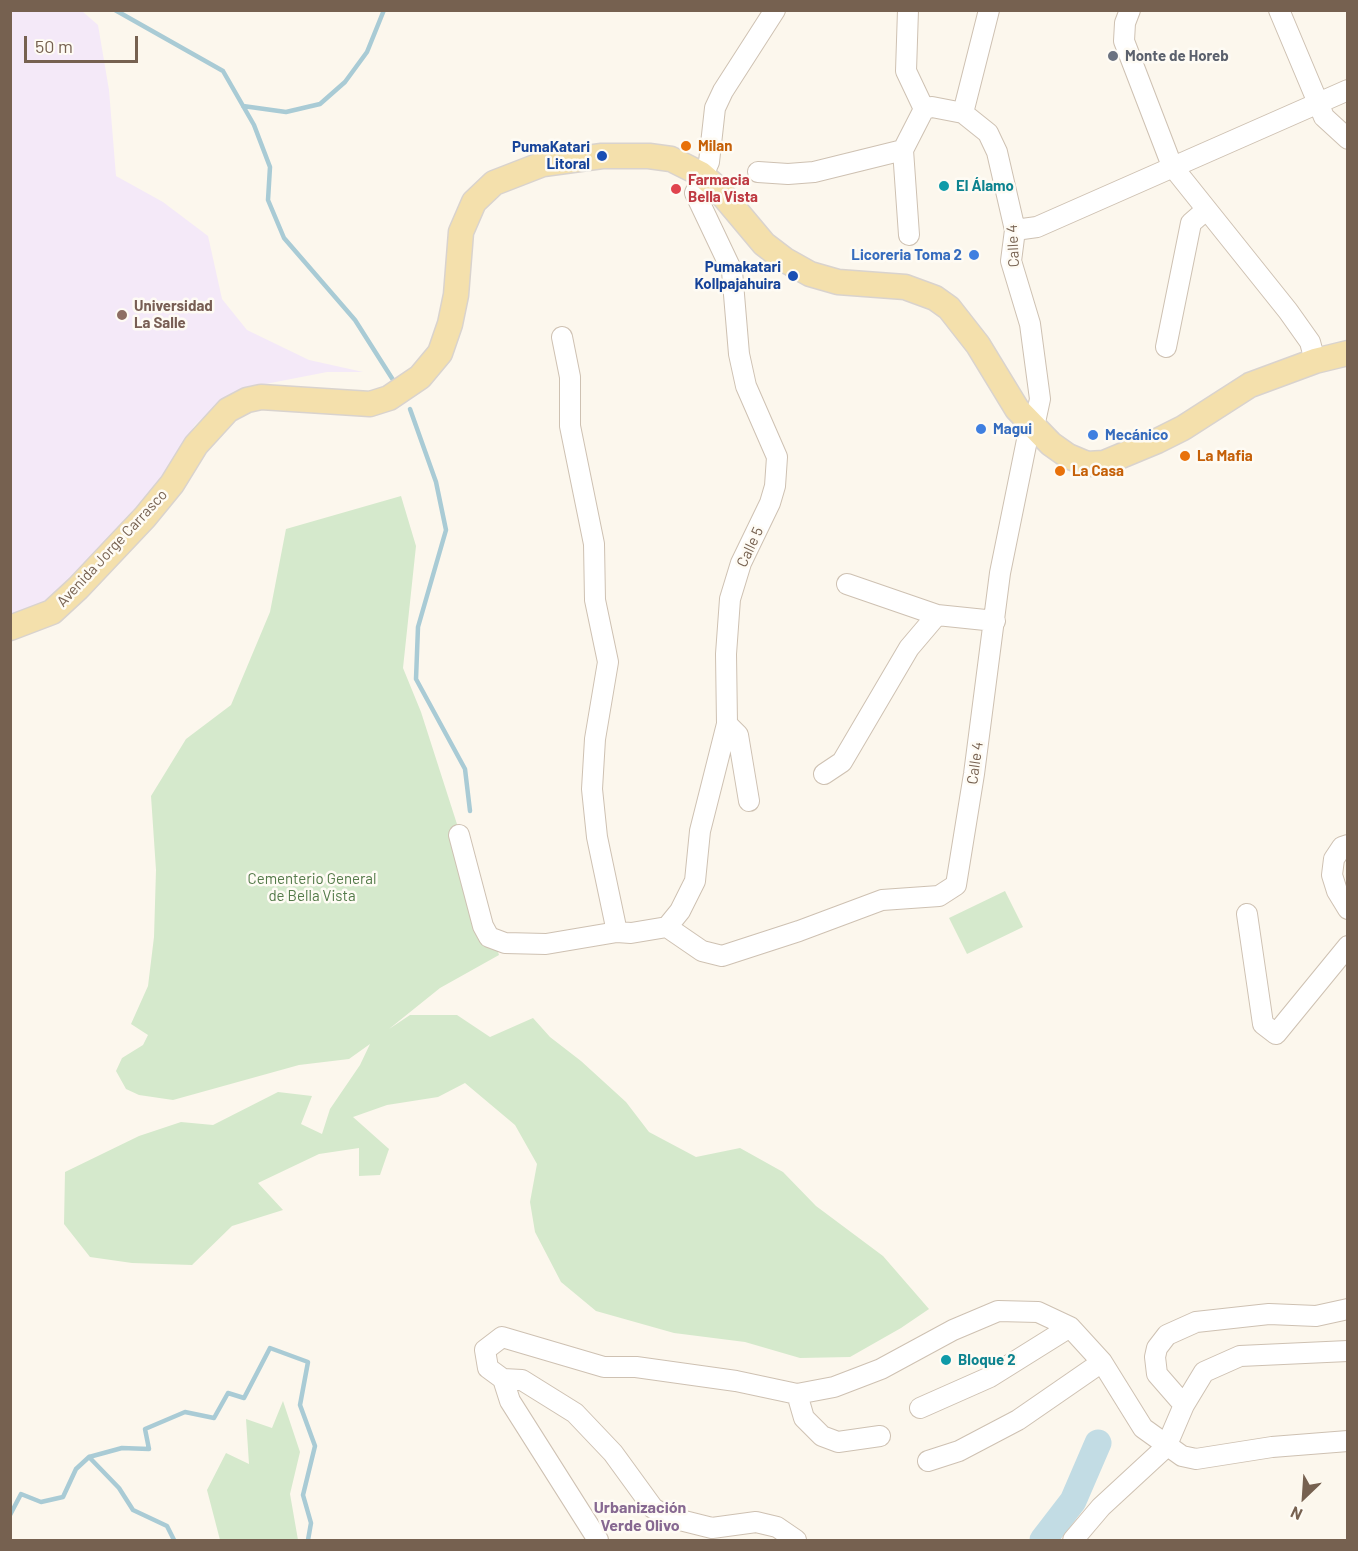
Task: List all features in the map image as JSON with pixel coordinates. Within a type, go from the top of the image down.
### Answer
[{"type":"main road","name":"Avenida Jorge Carrasco","points":[[10,628],[52,612],[78,588],[145,517],[172,484],[196,445],[228,410],[247,400],[261,397],[370,404],[389,398],[420,377],[440,353],[450,324],[456,295],[458,244],[464,219],[474,202],[494,183],[543,164],[602,156],[649,156],[671,159],[701,174],[717,188],[764,244],[784,260],[810,274],[838,282],[917,290],[950,308],[978,345],[1017,409],[1068,456],[1086,464],[1104,463],[1183,429],[1250,385],[1315,361],[1347,353]]},
{"type":"street","name":"Calle 5","points":[[667,927],[680,911],[695,881],[700,831],[727,724],[726,654],[730,599],[741,562],[770,502],[775,486],[777,457],[747,386],[739,354],[732,271],[695,193],[701,174],[709,162],[719,100],[775,10]]},
{"type":"street","points":[[908,10],[906,70],[924,109],[903,150],[909,235]]},
{"type":"street","points":[[963,112],[989,10]]},
{"type":"street","points":[[1130,10],[1124,41],[1172,166],[1288,312],[1310,342],[1315,361]]},
{"type":"street","points":[[1279,10],[1324,117],[1347,139]]},
{"type":"street","points":[[1015,230],[1037,227],[1347,90]]},
{"type":"street","name":"Calle 4","points":[[667,927],[702,951],[722,956],[800,931],[882,900],[939,896],[956,885],[1000,573],[1027,440],[1034,427],[1040,399],[1030,324],[1011,261],[1015,230],[997,152],[988,133],[963,112],[932,106],[924,109]]},
{"type":"street","points":[[758,172],[788,174],[814,172],[903,150]]},
{"type":"street","points":[[1166,347],[1191,224],[1206,210]]},
{"type":"street","points":[[562,337],[570,377],[570,426],[594,544],[595,600],[608,662],[595,739],[592,789],[597,837],[617,932]]},
{"type":"street","points":[[847,584],[937,615],[995,621]]},
{"type":"street","points":[[824,774],[842,762],[909,648],[937,615]]},
{"type":"street","points":[[727,724],[738,735],[749,801]]},
{"type":"street","points":[[459,836],[483,926],[496,940],[546,944],[617,932],[632,933],[667,927]]},
{"type":"street","points":[[1345,846],[1335,859],[1332,875],[1336,891],[1347,909]]},
{"type":"street","points":[[1247,914],[1263,1024],[1276,1034],[1347,946]]},
{"type":"street","points":[[1184,1405],[1157,1374],[1155,1357],[1157,1348],[1167,1335],[1196,1323],[1269,1314],[1316,1316],[1347,1309]]},
{"type":"street","points":[[796,1540],[777,1527],[756,1522],[711,1528],[668,1517],[653,1508],[613,1453],[575,1413],[522,1380],[503,1379],[488,1368],[485,1350],[502,1337],[604,1367],[636,1367],[736,1381],[797,1394],[834,1387],[881,1369],[953,1330],[998,1311],[1038,1312],[1071,1327],[1102,1362],[1143,1428],[1166,1447],[1182,1456],[1196,1459],[1272,1446],[1347,1441]]},
{"type":"street","points":[[920,1408],[990,1377],[1071,1327]]},
{"type":"street","points":[[1073,1540],[1101,1507],[1166,1447],[1184,1405],[1204,1372],[1240,1356],[1347,1351]]},
{"type":"street","points":[[928,1461],[959,1451],[1018,1420],[1102,1362]]},
{"type":"street","points":[[503,1379],[510,1401],[598,1540]]},
{"type":"street","points":[[797,1394],[804,1418],[822,1436],[838,1442],[880,1436]]},
{"type":"shaded area","name":"Universidad La Salle","points":[[10,11],[82,11],[98,25],[109,90],[116,176],[163,202],[208,236],[222,299],[247,330],[309,360],[363,372],[327,372],[245,388],[216,406],[195,425],[162,479],[51,599],[11,614]]},
{"type":"green space","name":"Cementerio General de Bella Vista","points":[[401,496],[416,546],[403,668],[421,712],[499,955],[440,988],[389,1029],[410,1015],[457,1015],[490,1037],[533,1018],[550,1037],[581,1061],[626,1102],[649,1132],[696,1157],[740,1148],[783,1172],[816,1206],[883,1256],[929,1309],[850,1357],[800,1358],[745,1342],[674,1333],[596,1311],[561,1282],[535,1232],[530,1202],[537,1164],[515,1125],[465,1083],[438,1097],[387,1105],[353,1117],[389,1149],[380,1175],[359,1176],[359,1148],[319,1154],[258,1183],[283,1210],[232,1226],[192,1265],[132,1263],[90,1257],[64,1224],[65,1172],[139,1136],[181,1122],[213,1125],[278,1092],[312,1096],[301,1124],[322,1134],[330,1109],[360,1065],[370,1044],[349,1059],[299,1065],[173,1100],[139,1095],[126,1089],[116,1071],[122,1058],[143,1045],[148,1035],[131,1024],[148,986],[154,937],[156,870],[151,796],[186,739],[231,705],[270,612],[286,529]]},
{"type":"green space","points":[[1005,891],[1023,927],[967,954],[949,918]]},
{"type":"green space","points":[[283,1401],[300,1452],[290,1494],[298,1540],[220,1540],[207,1490],[226,1453],[249,1464],[246,1419],[272,1428]]},
{"type":"waterway","points":[[115,10],[223,71],[254,125],[270,167],[268,200],[284,238],[355,320],[395,383]]},
{"type":"waterway","points":[[243,106],[286,112],[320,104],[345,82],[367,52],[384,10]]},
{"type":"waterway","points":[[410,409],[436,482],[446,530],[418,627],[416,679],[465,769],[470,811]]},
{"type":"waterway","points":[[10,1515],[21,1494],[41,1502],[63,1497],[76,1469],[89,1457],[122,1448],[149,1449],[145,1429],[185,1412],[214,1418],[228,1393],[244,1398],[270,1348],[308,1362],[300,1405],[315,1446],[303,1495],[311,1523],[308,1540]]},
{"type":"waterway","points":[[1043,1540],[1073,1501],[1098,1443]]},
{"type":"waterway","points":[[89,1457],[119,1488],[133,1510],[167,1526],[174,1540]]},
{"type":"place","name":"Monte de Horeb","points":[[1113,56]]},
{"type":"place","name":"Milan","points":[[686,146]]},
{"type":"place","name":"PumaKatari Litoral","points":[[602,156]]},
{"type":"place","name":"El Álamo","points":[[944,186]]},
{"type":"place","name":"Farmacia Bella Vista","points":[[676,189]]},
{"type":"place","name":"Licoreria Toma 2","points":[[974,255]]},
{"type":"place","name":"Pumakatari Kollpajahuira","points":[[793,276]]},
{"type":"place","name":"Universidad La Salle","points":[[122,315]]},
{"type":"place","name":"Magui","points":[[981,429]]},
{"type":"place","name":"Mecánico","points":[[1093,435]]},
{"type":"place","name":"La Mafia","points":[[1185,456]]},
{"type":"place","name":"La Casa","points":[[1060,471]]},
{"type":"place","name":"Bloque 2","points":[[946,1360]]},
{"type":"district","name":"Urbanización Verde Olivo","points":[[640,1517]]}]
